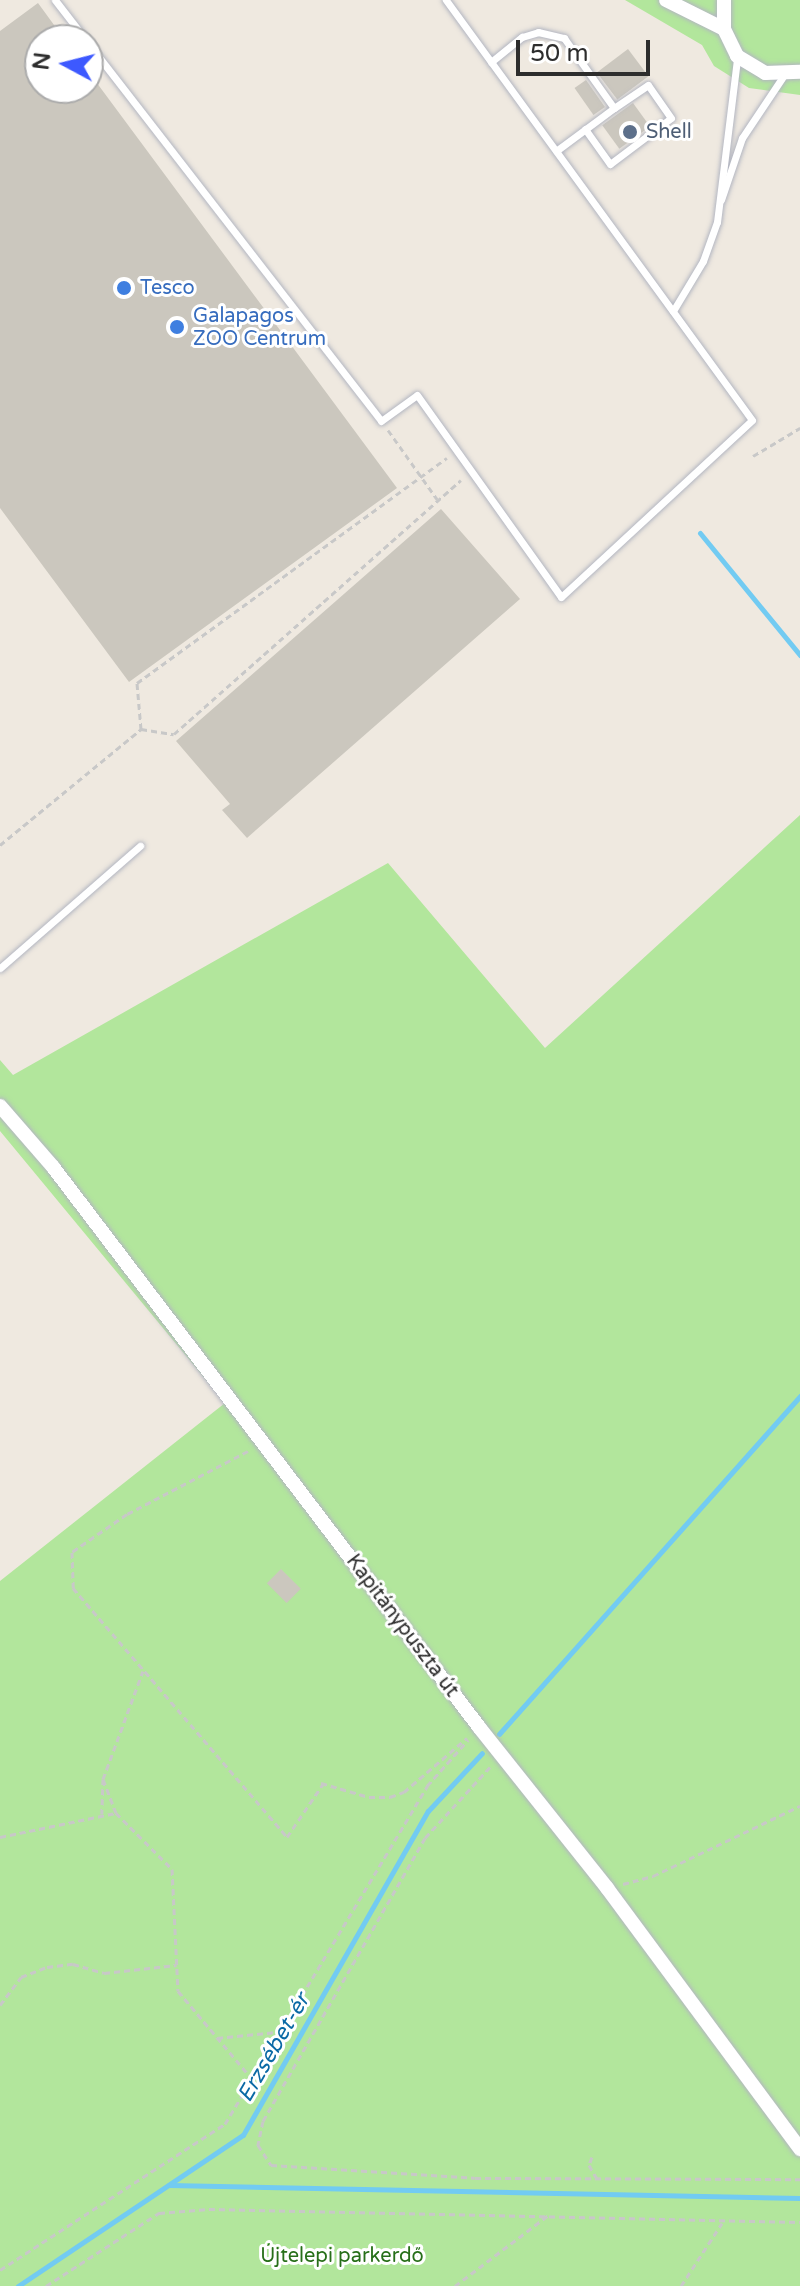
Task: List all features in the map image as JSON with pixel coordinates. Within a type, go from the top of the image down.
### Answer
[{"type":"street","points":[[666,0],[724,29]]},
{"type":"street","points":[[724,0],[724,29],[737,56],[758,70],[784,75],[800,72]]},
{"type":"street","name":"Kapitánypuszta út","points":[[0,1106],[53,1167],[479,1727],[607,1888],[800,2149]]},
{"type":"lane","points":[[55,0],[74,24]]},
{"type":"lane","points":[[104,63],[381,421],[417,395],[561,597],[752,420],[446,0]]},
{"type":"lane","points":[[491,62],[522,37],[538,32],[564,38],[614,108]]},
{"type":"lane","points":[[719,206],[737,56]]},
{"type":"lane","points":[[673,311],[703,261],[742,138],[784,75]]},
{"type":"lane","points":[[556,151],[585,129],[614,108],[648,85],[671,118],[610,164],[585,129]]},
{"type":"lane","points":[[0,968],[140,846]]},
{"type":"path","points":[[381,421],[438,500]]},
{"type":"path","points":[[753,456],[800,428]]},
{"type":"path","points":[[141,729],[137,683],[457,451]]},
{"type":"path","points":[[0,845],[141,729],[174,734],[471,471]]},
{"type":"path","points":[[263,1443],[180,1491],[127,1514],[72,1552],[73,1588],[287,1837],[322,1783],[369,1797],[404,1792],[479,1727]]},
{"type":"path","points":[[102,1814],[103,1779],[143,1671]]},
{"type":"path","points":[[0,2270],[225,2124],[427,1786],[479,1727]]},
{"type":"path","points":[[502,1756],[425,1838],[263,2121],[258,2145],[271,2165],[475,2178],[800,2179]]},
{"type":"path","points":[[103,1779],[116,1813],[172,1869],[178,1991],[252,2079]]},
{"type":"path","points":[[607,1888],[653,1876],[800,1806]]},
{"type":"path","points":[[0,1837],[116,1813]]},
{"type":"path","points":[[0,2005],[21,1977],[47,1967],[73,1964],[104,1973],[177,1965]]},
{"type":"path","points":[[217,2038],[280,2032]]},
{"type":"path","points":[[592,2157],[589,2165],[597,2179]]},
{"type":"path","points":[[46,2286],[159,2213],[209,2209],[550,2214],[722,2223],[800,2222]]},
{"type":"path","points":[[458,2285],[550,2214]]},
{"type":"path","points":[[681,2286],[722,2223]]},
{"type":"green space","points":[[625,0],[800,0],[800,95],[749,88],[714,66],[702,45]]},
{"type":"green space","name":"Újtelepi parkerdő","points":[[800,815],[800,2286],[0,2286],[0,1581],[225,1403],[0,1131],[0,1060],[13,1075],[388,863],[545,1048]]},
{"type":"building","name":"Tesco","points":[[38,3],[53,24],[24,24],[24,104],[104,104],[104,93],[397,488],[129,682],[0,508],[0,31]]},
{"type":"building","points":[[628,49],[648,76],[617,100],[597,72]]},
{"type":"building","points":[[586,80],[605,107],[593,115],[575,88]]},
{"type":"building","points":[[633,103],[650,126],[619,149],[602,125]]},
{"type":"building","points":[[441,509],[520,599],[247,838],[222,810],[230,804],[176,741]]},
{"type":"building","points":[[281,1569],[301,1589],[287,1603],[267,1583]]},
{"type":"waterway","points":[[700,533],[800,655]]},
{"type":"waterway","points":[[499,1734],[800,1396]]},
{"type":"waterway","name":"Erzsébet-ér","points":[[18,2286],[243,2135],[428,1811],[482,1753]]},
{"type":"waterway","points":[[169,2185],[800,2198]]},
{"type":"place","name":"Shell","points":[[630,132]]},
{"type":"place","name":"Tesco","points":[[124,288]]},
{"type":"place","name":"Galapagos ZOO Centrum","points":[[177,327]]}]
